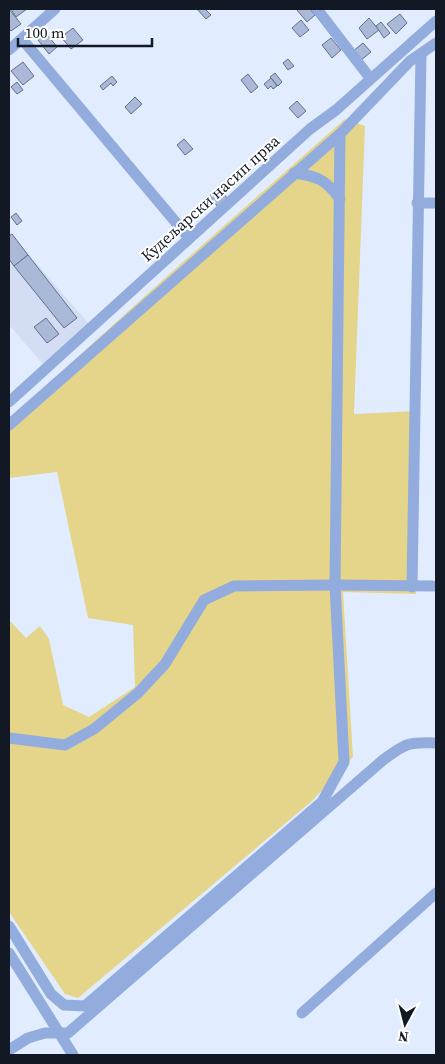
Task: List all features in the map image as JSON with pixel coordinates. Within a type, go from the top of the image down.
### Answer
[{"type":"street","points":[[9,50],[55,9]]},
{"type":"street","points":[[317,9],[370,78]]},
{"type":"street","name":"Кудељарски насип прва","points":[[9,402],[310,129],[336,110],[436,21]]},
{"type":"street","points":[[22,39],[190,238]]},
{"type":"street","points":[[9,425],[340,134],[410,61],[436,43]]},
{"type":"street","points":[[412,587],[421,54]]},
{"type":"street","points":[[9,926],[51,994],[64,1005],[85,1006],[322,802],[344,762],[335,585],[340,134]]},
{"type":"street","points":[[294,173],[313,175],[328,184],[340,199]]},
{"type":"street","points":[[417,203],[436,203]]},
{"type":"street","points":[[9,738],[65,745],[94,729],[138,693],[165,664],[204,600],[234,586],[433,586]]},
{"type":"street","points":[[9,1050],[28,1038],[45,1033],[68,1034],[383,760],[402,746],[413,742],[436,744]]},
{"type":"street","points":[[302,1013],[436,893]]},
{"type":"street","points":[[9,953],[74,1055]]},
{"type":"shaded area","points":[[345,119],[365,126],[354,414],[418,411],[416,594],[343,592],[353,757],[312,801],[78,998],[65,994],[9,912],[9,620],[26,638],[40,626],[49,639],[63,705],[89,717],[135,687],[133,625],[88,618],[57,472],[9,478],[9,419]]},
{"type":"shaded area","points":[[9,232],[89,324],[44,365],[9,325]]},
{"type":"building","points":[[9,9],[21,24],[11,31],[9,29]]},
{"type":"building","points":[[11,9],[27,9],[16,17]]},
{"type":"building","points":[[197,9],[205,9],[211,15],[206,19]]},
{"type":"building","points":[[296,9],[310,9],[315,15],[307,22]]},
{"type":"building","points":[[400,14],[407,23],[396,34],[387,24]]},
{"type":"building","points":[[369,18],[379,30],[367,39],[359,28]]},
{"type":"building","points":[[301,20],[309,30],[300,37],[292,28]]},
{"type":"building","points":[[381,22],[390,33],[384,38],[376,26]]},
{"type":"building","points":[[73,28],[83,40],[71,49],[61,37]]},
{"type":"building","points":[[46,33],[57,47],[49,54],[38,40]]},
{"type":"building","points":[[331,38],[341,50],[332,58],[322,45]]},
{"type":"building","points":[[363,43],[371,52],[360,61],[352,52]]},
{"type":"building","points":[[288,59],[294,66],[288,70],[283,63]]},
{"type":"building","points":[[23,62],[34,76],[23,85],[11,71]]},
{"type":"building","points":[[275,73],[282,82],[278,86],[270,77]]},
{"type":"building","points":[[248,74],[258,87],[251,93],[241,80]]},
{"type":"building","points":[[112,76],[117,82],[113,86],[111,83],[103,90],[100,86]]},
{"type":"building","points":[[271,78],[277,86],[273,89],[271,86],[268,89],[264,84]]},
{"type":"building","points":[[17,82],[23,90],[17,94],[11,87]]},
{"type":"building","points":[[135,97],[142,104],[131,114],[125,107]]},
{"type":"building","points":[[297,101],[306,111],[298,118],[289,108]]},
{"type":"building","points":[[184,139],[193,149],[185,155],[177,145]]},
{"type":"building","points":[[219,188],[228,199],[218,207],[209,196]]},
{"type":"building","points":[[16,213],[22,221],[17,225],[11,217]]},
{"type":"building","points":[[12,234],[28,255],[14,266],[9,259],[9,236]]},
{"type":"building","points":[[28,255],[77,318],[64,328],[14,266]]},
{"type":"building","points":[[46,318],[59,334],[47,343],[34,327]]}]
